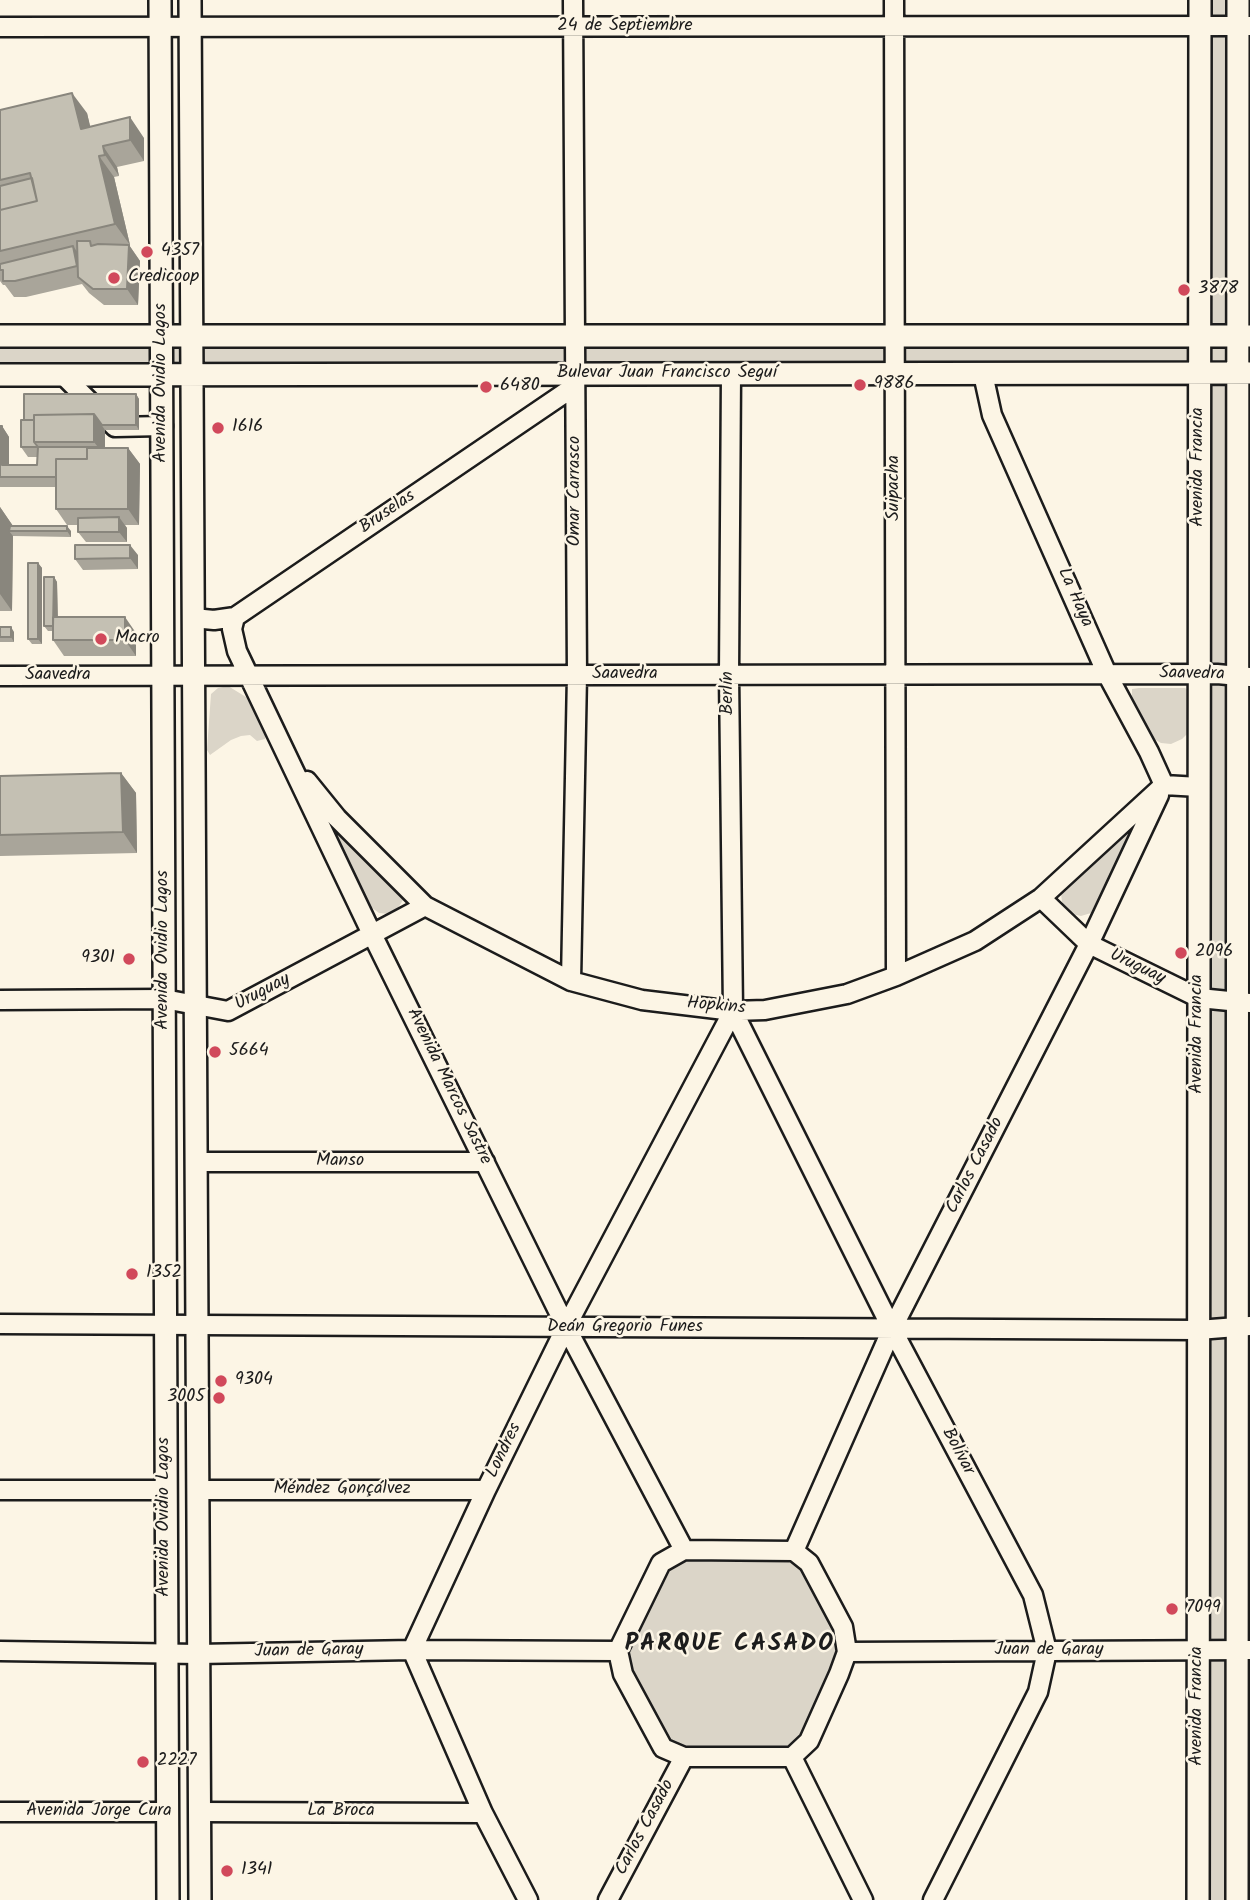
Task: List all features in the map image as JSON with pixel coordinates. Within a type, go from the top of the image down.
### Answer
[{"type":"main road","name":"Avenida Ovidio Lagos","points":[[160,0],[168,1900]]},
{"type":"main road","name":"Avenida Ovidio Lagos","points":[[190,0],[200,1900]]},
{"type":"main road","name":"Avenida Francia","points":[[1198,1900],[1200,0]]},
{"type":"main road","points":[[1237,1900],[1244,1650],[1245,677],[1244,27],[1238,0]]},
{"type":"main road","points":[[0,336],[1244,336]]},
{"type":"main road","name":"Bulevar Juan Francisco Seguí","points":[[0,375],[575,380],[731,374],[1244,373]]},
{"type":"main road","name":"Avenida Jorge Cura","points":[[167,1812],[199,1812]]},
{"type":"street","name":"Omar Carrasco","points":[[571,981],[577,675],[573,0]]},
{"type":"street","name":"Suipacha","points":[[894,0],[896,976]]},
{"type":"street","name":"24 de Septiembre","points":[[0,27],[1244,27]]},
{"type":"street","name":"La Haya","points":[[983,373],[992,415],[1107,674],[1164,785]]},
{"type":"street","name":"Berlín","points":[[731,374],[729,675],[733,1012]]},
{"type":"street","points":[[63,375],[115,427],[163,426]]},
{"type":"street","name":"Bruselas","points":[[234,617],[575,380]]},
{"type":"street","points":[[193,618],[215,620],[234,617]]},
{"type":"street","name":"Avenida Marcos Sastre","points":[[234,617],[232,629],[237,650],[372,934],[566,1327],[684,1550]]},
{"type":"street","name":"Saavedra","points":[[0,676],[1199,674],[1245,677]]},
{"type":"street","name":"Hopkins","points":[[288,756],[337,818],[425,906],[571,981],[642,1000],[733,1012],[765,1010],[847,994],[896,976],[975,941],[1041,898],[1164,785]]},
{"type":"street","points":[[1164,785],[1199,787]]},
{"type":"street","name":"Carlos Casado","points":[[794,1551],[892,1329],[1090,944],[1164,785]]},
{"type":"street","name":"Uruguay","points":[[1041,898],[1090,944],[1199,998],[1244,1003]]},
{"type":"street","name":"Uruguay","points":[[0,1000],[164,999],[228,1011],[425,906]]},
{"type":"street","name":"Londres","points":[[412,1650],[566,1327],[733,1012]]},
{"type":"street","name":"Bolívar","points":[[733,1012],[892,1329],[1033,1595],[1047,1651],[1038,1692],[933,1900]]},
{"type":"street","name":"Manso","points":[[196,1162],[485,1162]]},
{"type":"street","name":"Deán Gregorio Funes","points":[[0,1324],[1198,1330],[1244,1326]]},
{"type":"street","points":[[0,1490],[165,1490]]},
{"type":"street","name":"Méndez Gonçálvez","points":[[197,1490],[486,1490]]},
{"type":"street","points":[[684,1550],[794,1551],[809,1563],[843,1628],[847,1653],[809,1741],[792,1756],[684,1757],[663,1748],[623,1674],[618,1651],[661,1563],[684,1550]]},
{"type":"street","points":[[412,1650],[482,1813],[528,1900]]},
{"type":"street","name":"Juan de Garay","points":[[0,1651],[198,1654],[412,1650],[618,1651]]},
{"type":"street","name":"Juan de Garay","points":[[847,1653],[1244,1650]]},
{"type":"street","points":[[792,1756],[863,1900]]},
{"type":"street","name":"Carlos Casado","points":[[608,1900],[684,1757]]},
{"type":"street","name":"Avenida Jorge Cura","points":[[0,1812],[167,1812]]},
{"type":"street","name":"La Broca","points":[[199,1812],[482,1813]]},
{"type":"shaded area","points":[[1200,0],[1238,0],[1238,336],[1250,336],[1250,373],[1238,373],[1237,1900],[1198,1900],[1199,373],[0,375],[0,336],[1199,336]]},
{"type":"shaded area","points":[[228,686],[246,697],[266,735],[265,739],[257,741],[250,735],[241,736],[210,755],[207,750],[211,694],[218,688]]},
{"type":"shaded area","points":[[1185,688],[1190,691],[1192,699],[1189,732],[1182,739],[1171,744],[1152,738],[1144,728],[1132,696],[1132,689]]},
{"type":"shaded area","points":[[1128,825],[1133,829],[1091,913],[1081,916],[1068,913],[1061,893],[1106,852]]},
{"type":"shaded area","points":[[332,827],[402,893],[403,900],[398,908],[389,914],[379,913],[371,907],[331,830]]},
{"type":"shaded area","points":[[684,1550],[794,1551],[847,1652],[792,1757],[663,1748],[618,1651],[661,1563]]},
{"type":"building","points":[[72,93],[81,129],[130,117],[130,140],[103,146],[105,155],[99,156],[115,224],[0,251],[0,210],[37,201],[30,173],[0,180],[0,110]]},
{"type":"building","points":[[32,178],[37,201],[0,210],[0,186]]},
{"type":"building","points":[[77,241],[90,241],[91,246],[129,245],[127,289],[93,289],[78,277]]},
{"type":"building","points":[[73,246],[77,266],[15,281],[3,281],[0,264]]},
{"type":"building","points":[[24,394],[136,394],[136,425],[102,425],[94,414],[34,415],[34,420],[24,420]]},
{"type":"building","points":[[94,414],[94,442],[34,442],[34,415]]},
{"type":"building","points":[[21,420],[34,420],[34,442],[38,447],[21,447]]},
{"type":"building","points":[[0,426],[2,465],[37,465],[38,447],[101,448],[87,448],[87,459],[56,459],[56,477],[0,477]]},
{"type":"building","points":[[87,448],[128,448],[128,509],[56,509],[56,459],[87,459]]},
{"type":"building","points":[[119,517],[119,532],[78,532],[78,518]]},
{"type":"building","points":[[10,526],[67,526],[67,531],[9,531]]},
{"type":"building","points":[[75,545],[130,545],[130,558],[75,559]]},
{"type":"building","points":[[28,563],[38,563],[38,639],[28,639]]},
{"type":"building","points":[[44,577],[54,577],[53,626],[44,626]]},
{"type":"building","points":[[53,617],[125,617],[125,640],[53,640]]},
{"type":"building","points":[[0,627],[11,627],[11,637],[0,637]]},
{"type":"building","points":[[121,773],[123,832],[0,835],[0,776]]},
{"type":"place","name":"4357","points":[[147,252]]},
{"type":"place","name":"Credicoop","points":[[114,278]]},
{"type":"place","name":"3878","points":[[1184,290]]},
{"type":"place","name":"9886","points":[[860,385]]},
{"type":"place","name":"6480","points":[[486,387]]},
{"type":"place","name":"1616","points":[[218,428]]},
{"type":"place","name":"Macro","points":[[101,639]]},
{"type":"place","name":"2096","points":[[1181,953]]},
{"type":"place","name":"9301","points":[[129,959]]},
{"type":"place","name":"5664","points":[[215,1052]]},
{"type":"place","name":"1352","points":[[132,1274]]},
{"type":"place","name":"9304","points":[[221,1381]]},
{"type":"place","name":"3005","points":[[219,1398]]},
{"type":"place","name":"7099","points":[[1172,1609]]},
{"type":"place","name":"2227","points":[[143,1762]]},
{"type":"place","name":"1341","points":[[227,1871]]},
{"type":"district","name":"PARQUE CASADO","points":[[730,1646]]}]
